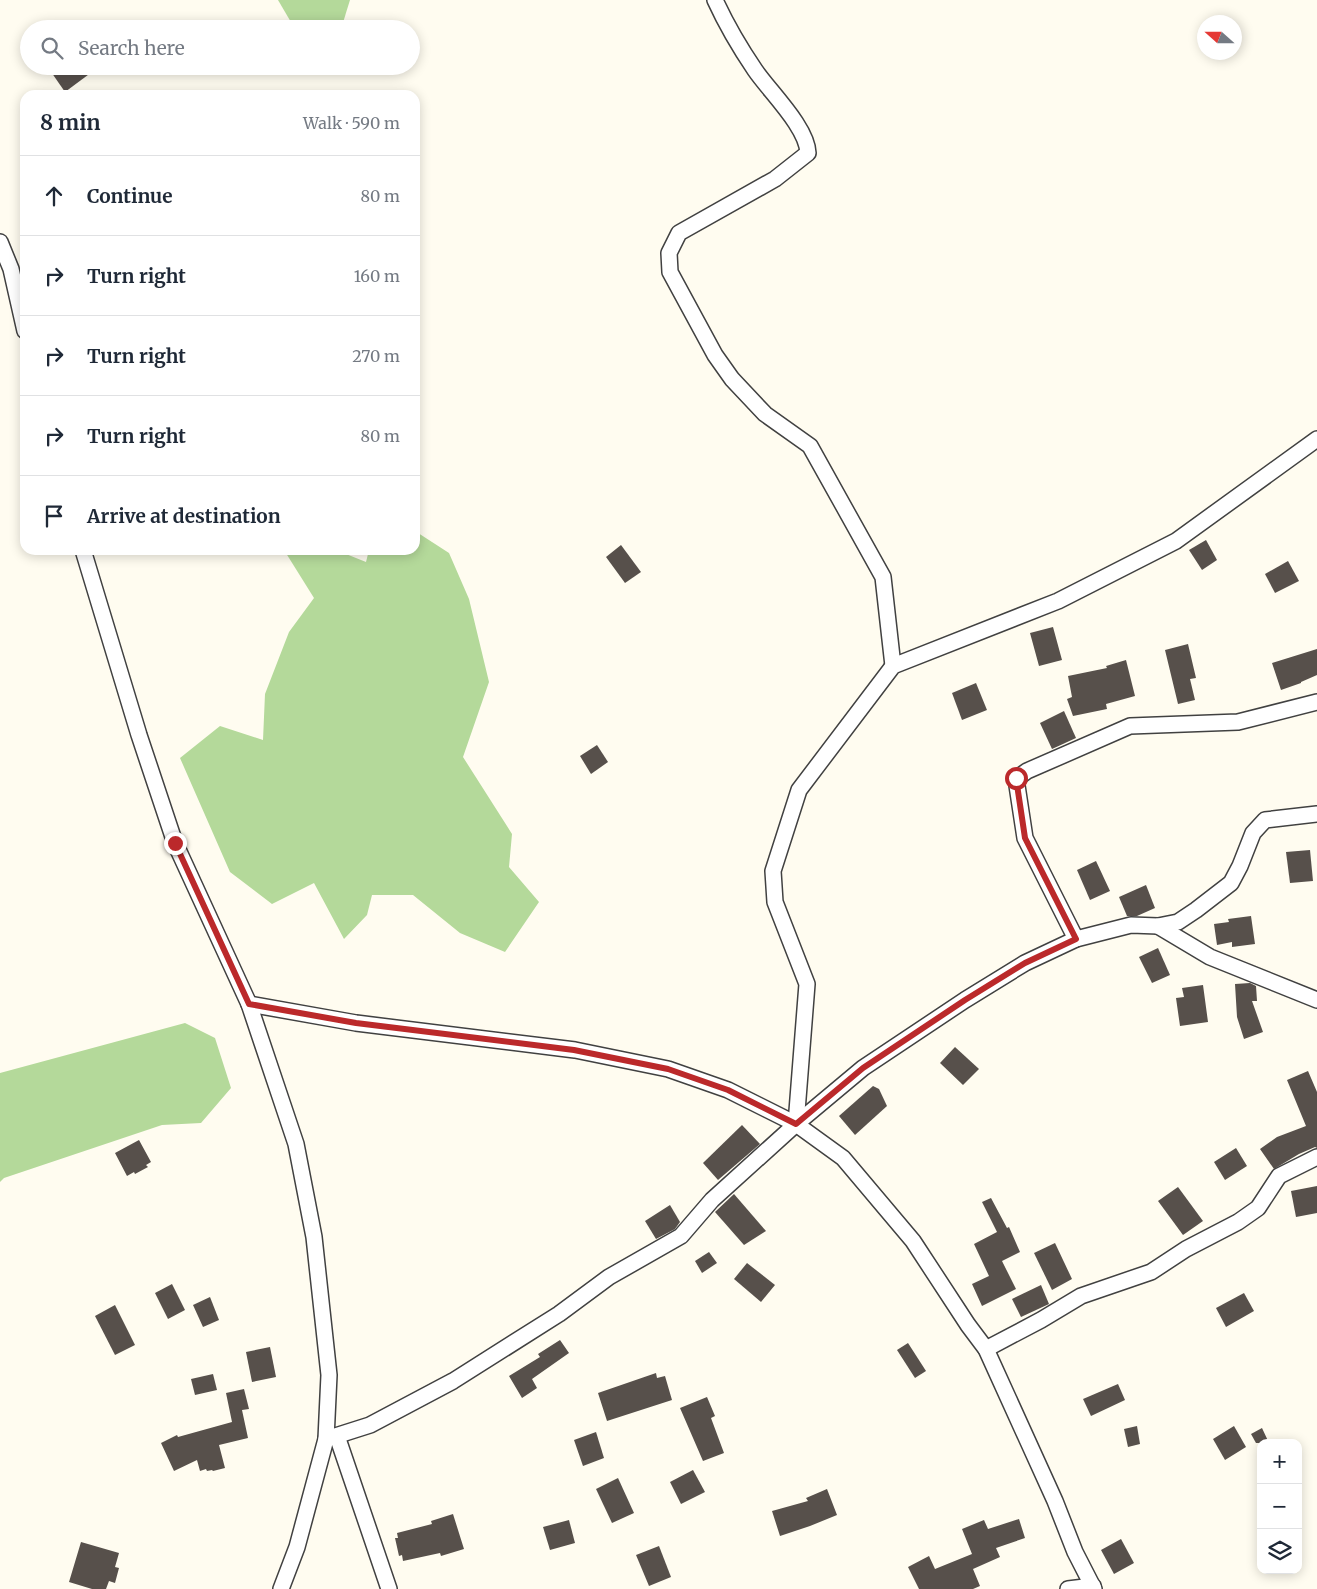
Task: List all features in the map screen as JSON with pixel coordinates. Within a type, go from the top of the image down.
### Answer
[{"type":"street","points":[[715,0],[755,70],[801,130],[808,144],[808,153],[776,179],[680,233],[669,253],[670,272],[715,355],[732,379],[765,414],[810,446],[883,577],[894,666]]},
{"type":"street","points":[[0,242],[11,269],[20,309]]},
{"type":"street","points":[[796,1124],[807,984],[775,902],[773,871],[800,790],[894,666],[1058,601],[1176,541],[1317,439]]},
{"type":"street","points":[[85,555],[139,736],[175,843],[249,1004],[296,1144],[314,1237],[328,1375],[332,1438],[389,1589]]},
{"type":"street","points":[[1076,939],[1025,838],[1016,778],[1027,771],[1130,726],[1238,722],[1317,702]]},
{"type":"street","points":[[332,1438],[370,1424],[453,1381],[559,1314],[609,1276],[681,1236],[712,1200],[796,1124],[863,1068],[965,1000],[1025,963],[1076,939],[1131,926],[1158,926],[1178,922],[1231,883],[1253,833],[1266,820],[1317,814]]},
{"type":"street","points":[[1158,926],[1210,957],[1317,1000]]},
{"type":"street","points":[[249,1004],[356,1023],[574,1050],[668,1069],[728,1090],[796,1124],[843,1158],[849,1165],[913,1241],[986,1349],[1055,1500],[1075,1552],[1094,1588],[1068,1589]]},
{"type":"street","points":[[986,1349],[1081,1296],[1150,1272],[1186,1249],[1238,1222],[1258,1208],[1279,1176],[1317,1157]]},
{"type":"street","points":[[282,1589],[332,1438]]},
{"type":"green space","points":[[278,0],[350,0],[344,20],[290,20]]},
{"type":"green space","points":[[420,534],[449,553],[469,599],[489,682],[463,757],[512,834],[509,867],[539,902],[505,952],[460,933],[413,895],[372,895],[367,915],[344,939],[314,883],[272,904],[230,872],[180,758],[220,726],[263,740],[265,694],[289,632],[314,598],[287,555],[348,555],[366,562],[368,555],[420,555]]},
{"type":"green space","points":[[185,1023],[215,1038],[231,1088],[201,1123],[162,1125],[4,1178],[0,1182],[0,1073]]},
{"type":"building","points":[[53,75],[88,75],[68,90],[64,90]]},
{"type":"building","points":[[1206,540],[1217,560],[1202,570],[1189,550]]},
{"type":"building","points":[[621,545],[641,572],[625,583],[606,557]]},
{"type":"building","points":[[1288,561],[1299,581],[1275,593],[1265,574]]},
{"type":"building","points":[[1053,627],[1062,660],[1039,666],[1030,633]]},
{"type":"building","points":[[1188,644],[1196,678],[1190,679],[1195,700],[1178,704],[1165,650]]},
{"type":"building","points":[[1317,649],[1317,675],[1281,690],[1272,663]]},
{"type":"building","points":[[1126,660],[1135,696],[1106,704],[1107,709],[1073,716],[1067,699],[1072,697],[1068,676],[1107,668],[1106,666]]},
{"type":"building","points":[[976,683],[987,710],[962,720],[952,693]]},
{"type":"building","points":[[1064,711],[1076,738],[1052,749],[1040,723]]},
{"type":"building","points":[[597,745],[608,762],[591,774],[580,756]]},
{"type":"building","points":[[1310,850],[1313,881],[1290,883],[1286,852]]},
{"type":"building","points":[[1096,861],[1110,891],[1090,900],[1077,870]]},
{"type":"building","points":[[1146,885],[1155,908],[1137,916],[1127,916],[1119,897]]},
{"type":"building","points":[[1251,916],[1255,944],[1232,947],[1232,942],[1217,945],[1214,924],[1229,922],[1228,919]]},
{"type":"building","points":[[1158,948],[1170,975],[1152,983],[1139,957]]},
{"type":"building","points":[[1250,983],[1256,986],[1257,1001],[1252,1001],[1263,1032],[1244,1039],[1237,1017],[1235,984]]},
{"type":"building","points":[[1203,985],[1208,1022],[1180,1026],[1176,998],[1184,997],[1182,988]]},
{"type":"building","points":[[955,1047],[979,1069],[963,1085],[940,1063]]},
{"type":"building","points":[[1308,1071],[1317,1092],[1317,1148],[1315,1147],[1299,1154],[1274,1169],[1260,1149],[1277,1137],[1306,1126],[1287,1080]]},
{"type":"building","points":[[873,1086],[879,1089],[887,1106],[855,1135],[839,1116]]},
{"type":"building","points":[[742,1125],[760,1144],[718,1180],[703,1163]]},
{"type":"building","points":[[139,1140],[151,1162],[146,1165],[148,1167],[127,1176],[115,1153]]},
{"type":"building","points":[[1236,1148],[1247,1166],[1225,1180],[1214,1162]]},
{"type":"building","points":[[1317,1186],[1317,1213],[1296,1217],[1291,1191]]},
{"type":"building","points":[[1178,1187],[1203,1221],[1183,1235],[1158,1201]]},
{"type":"building","points":[[734,1194],[766,1231],[744,1245],[715,1212]]},
{"type":"building","points":[[991,1198],[1007,1228],[1009,1227],[1020,1252],[1002,1261],[1016,1289],[982,1306],[972,1284],[989,1276],[974,1244],[997,1232],[982,1202]]},
{"type":"building","points":[[670,1205],[680,1222],[675,1229],[656,1239],[645,1221]]},
{"type":"building","points":[[1055,1243],[1072,1279],[1052,1290],[1034,1253]]},
{"type":"building","points":[[709,1252],[717,1263],[702,1273],[695,1261]]},
{"type":"building","points":[[747,1263],[775,1285],[761,1302],[734,1279]]},
{"type":"building","points":[[172,1284],[185,1310],[168,1319],[155,1293]]},
{"type":"building","points":[[1041,1285],[1049,1304],[1021,1317],[1012,1299]]},
{"type":"building","points":[[1244,1293],[1254,1311],[1226,1327],[1216,1308]]},
{"type":"building","points":[[210,1297],[219,1320],[203,1327],[193,1305]]},
{"type":"building","points":[[115,1305],[135,1345],[115,1355],[95,1316]]},
{"type":"building","points":[[560,1340],[569,1353],[532,1379],[537,1388],[522,1398],[509,1376],[540,1357],[538,1354]]},
{"type":"building","points":[[908,1343],[926,1371],[915,1378],[897,1350]]},
{"type":"building","points":[[270,1347],[276,1377],[252,1382],[246,1352]]},
{"type":"building","points":[[656,1373],[657,1378],[665,1376],[672,1400],[607,1421],[598,1393]]},
{"type":"building","points":[[213,1374],[217,1390],[195,1395],[191,1379]]},
{"type":"building","points":[[1118,1384],[1125,1400],[1091,1416],[1083,1399]]},
{"type":"building","points":[[244,1389],[249,1409],[242,1410],[248,1438],[219,1445],[225,1468],[213,1471],[207,1471],[206,1469],[200,1471],[197,1460],[174,1471],[161,1443],[177,1435],[178,1437],[232,1422],[226,1393]]},
{"type":"building","points":[[707,1397],[715,1416],[711,1418],[724,1453],[703,1461],[680,1408]]},
{"type":"building","points":[[1137,1426],[1140,1444],[1128,1447],[1124,1429]]},
{"type":"building","points":[[1234,1426],[1246,1447],[1225,1460],[1213,1439]]},
{"type":"building","points":[[1262,1428],[1267,1439],[1257,1439],[1256,1443],[1251,1434]]},
{"type":"building","points":[[596,1432],[604,1458],[583,1466],[574,1440]]},
{"type":"building","points":[[693,1470],[705,1492],[681,1504],[670,1482]]},
{"type":"building","points":[[618,1478],[634,1513],[612,1523],[596,1489]]},
{"type":"building","points":[[827,1489],[837,1515],[780,1536],[772,1511],[808,1501],[806,1498]]},
{"type":"building","points":[[453,1514],[464,1549],[441,1556],[440,1553],[403,1561],[402,1555],[399,1556],[395,1538],[398,1538],[397,1533],[432,1524],[431,1521]]},
{"type":"building","points":[[1019,1519],[1025,1538],[996,1548],[1000,1557],[973,1569],[980,1586],[973,1589],[919,1589],[908,1567],[929,1556],[935,1569],[972,1554],[962,1529],[984,1520],[988,1529]]},
{"type":"building","points":[[569,1520],[575,1543],[550,1550],[543,1527]]},
{"type":"building","points":[[1121,1539],[1134,1563],[1114,1574],[1101,1550]]},
{"type":"building","points":[[81,1542],[119,1553],[115,1567],[119,1568],[115,1583],[109,1581],[106,1589],[92,1589],[69,1582]]},
{"type":"building","points":[[659,1546],[671,1577],[649,1586],[636,1555]]},
{"type":"route","points":[[175,843],[249,1004],[356,1023],[574,1050],[668,1069],[728,1090],[796,1124],[863,1068],[965,1000],[1025,963],[1076,939],[1025,838],[1016,778]]}]
